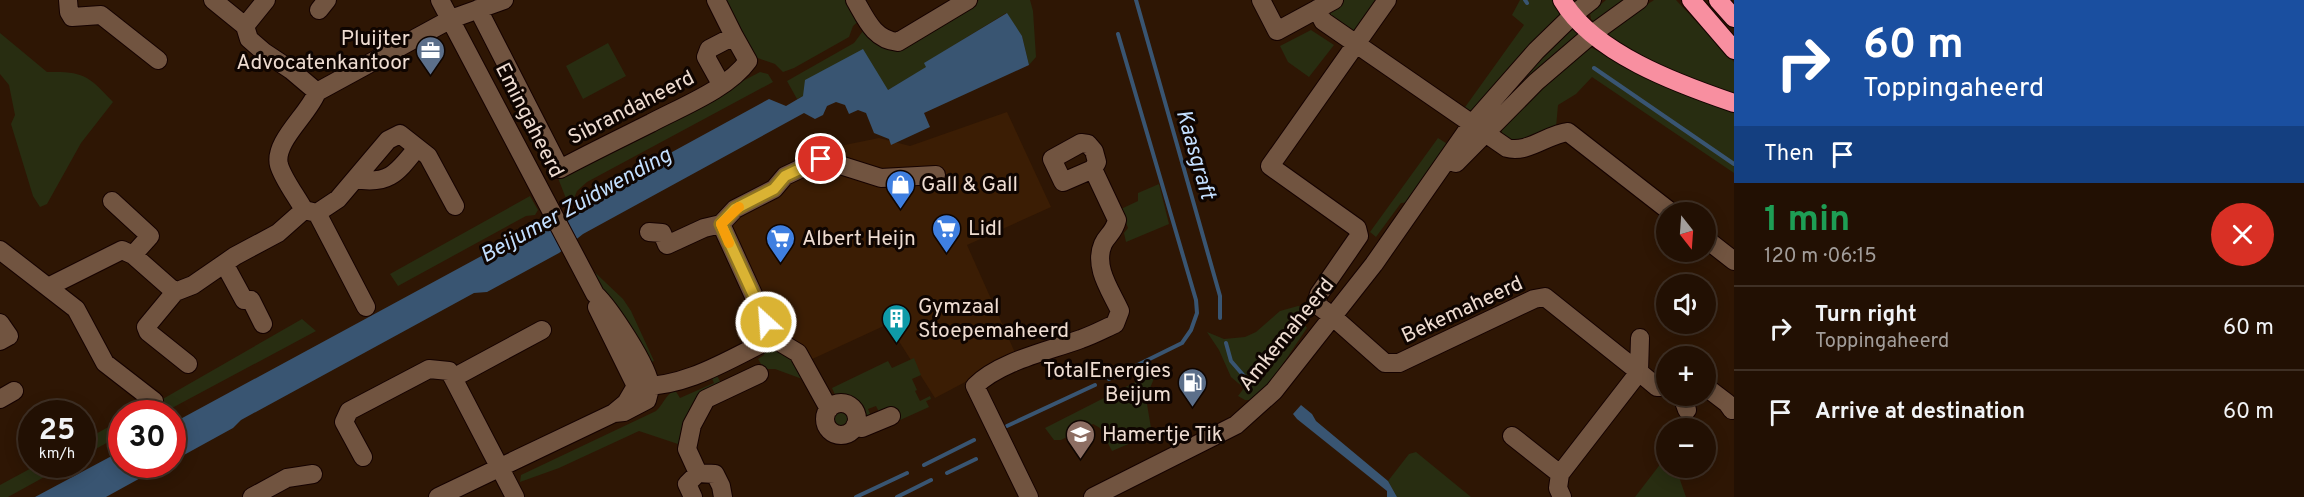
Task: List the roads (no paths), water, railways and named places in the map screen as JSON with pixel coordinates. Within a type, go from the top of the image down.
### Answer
[{"type":"highway","points":[[1718,0],[1734,18]]},
{"type":"highway","points":[[1692,1],[1734,50]]},
{"type":"highway","points":[[1567,7],[1605,46],[1669,78],[1734,103]]},
{"type":"street","points":[[68,0],[72,17],[101,15],[158,60]]},
{"type":"street","points":[[213,0],[245,26],[249,39],[317,92]]},
{"type":"street","points":[[245,26],[266,0]]},
{"type":"street","name":"Emingaheerd","points":[[440,0],[595,294],[607,304],[633,348],[643,386]]},
{"type":"street","points":[[366,307],[310,211],[279,164],[279,147],[313,104],[317,92],[451,19],[504,0]]},
{"type":"street","name":"Sibrandaheerd","points":[[478,9],[560,169],[694,101],[740,72],[748,61],[716,0]]},
{"type":"street","points":[[855,0],[876,35],[887,41],[898,42],[968,0]]},
{"type":"street","points":[[1261,0],[1277,31],[1334,0]]},
{"type":"street","points":[[1332,316],[1316,304],[1319,294],[1359,236],[1357,228],[1270,166],[1387,0]]},
{"type":"street","name":"Amkemaheerd","points":[[1093,497],[1236,425],[1274,391],[1374,264],[1421,198],[1478,129],[1567,7],[1592,0]]},
{"type":"street","name":"Amkemaheerd","points":[[1478,129],[1592,34],[1639,0]]},
{"type":"street","points":[[1317,9],[1323,21],[1507,148],[1516,151],[1559,133],[1568,132],[1658,202]]},
{"type":"street","name":"Sibrandaheerd","points":[[721,84],[706,57],[709,50],[734,36]]},
{"type":"street","points":[[188,364],[148,332],[146,327],[175,292],[193,285],[235,256],[278,233],[310,211],[338,199],[388,140],[400,134],[428,156],[455,206]]},
{"type":"street","points":[[355,179],[373,182],[397,173],[417,148]]},
{"type":"street","points":[[649,232],[662,234],[667,245],[704,228],[721,224],[735,209],[774,189],[785,176],[821,159],[881,178],[936,175]]},
{"type":"street","points":[[1027,496],[975,386],[983,378],[1028,357],[1081,340],[1115,324],[1120,311],[1099,265],[1103,243],[1114,231],[1118,220],[1094,169]]},
{"type":"street","points":[[112,201],[150,236],[133,255]]},
{"type":"street","points":[[721,224],[773,338],[798,353],[829,409],[838,403],[848,404],[855,411],[855,426],[862,428],[891,416]]},
{"type":"street","points":[[1716,247],[1734,261]]},
{"type":"street","points":[[0,250],[76,309],[105,363],[153,400]]},
{"type":"street","points":[[48,288],[122,250],[133,255],[175,292]]},
{"type":"street","points":[[225,265],[244,300],[251,300],[263,324]]},
{"type":"street","name":"Bekemaheerd","points":[[1332,316],[1385,363],[1399,363],[1534,299],[1545,297],[1656,386]]},
{"type":"street","points":[[0,323],[9,336],[0,341]]},
{"type":"street","points":[[453,378],[542,330]]},
{"type":"street","points":[[438,497],[614,413],[643,386],[684,380],[773,338]]},
{"type":"street","points":[[1562,497],[1558,488],[1560,474],[1639,372],[1640,338]]},
{"type":"street","points":[[716,366],[728,388]]},
{"type":"street","points":[[363,458],[344,422],[349,411],[429,369],[449,371],[515,497]]},
{"type":"street","points":[[698,473],[687,449],[692,424],[706,399],[759,374]]},
{"type":"street","points":[[1716,395],[1727,403],[1733,412]]},
{"type":"street","points":[[1512,436],[1560,474]]},
{"type":"street","points":[[693,497],[687,484],[698,473],[715,474],[723,497]]},
{"type":"street","points":[[252,497],[287,478],[314,474]]},
{"type":"water","points":[[1007,13],[1022,36],[1029,65],[924,113],[930,127],[891,145],[889,139],[874,133],[866,113],[858,110],[849,114],[845,105],[836,102],[827,106],[823,115],[815,119],[804,113],[583,234],[559,253],[487,292],[474,293],[241,420],[233,428],[186,454],[186,416],[535,227],[543,231],[574,214],[577,204],[769,99],[786,106],[803,96],[805,80],[863,49],[888,90],[926,67],[924,63]]},
{"type":"water","points":[[1301,405],[1312,414],[1316,421],[1388,481],[1397,497],[1387,497],[1387,491],[1297,419],[1293,414]]},
{"type":"water","points":[[108,458],[108,478],[140,478],[106,497],[35,497],[71,478],[96,478],[96,464]]},
{"type":"waterway","name":"Kaasgraft","points":[[1136,0],[1220,296],[1220,318]]},
{"type":"waterway","points":[[1109,379],[1182,343],[1191,330],[1197,313],[1196,300],[1118,34]]},
{"type":"waterway","points":[[1594,68],[1734,164]]},
{"type":"waterway","name":"Kaasgraft","points":[[1226,343],[1231,361],[1244,376]]},
{"type":"waterway","points":[[1007,426],[1095,385]]},
{"type":"waterway","points":[[924,465],[974,440]]},
{"type":"waterway","points":[[947,473],[976,459]]},
{"type":"waterway","points":[[856,497],[907,473]]},
{"type":"waterway","points":[[897,497],[931,480]]},
{"type":"place","name":"Pluijter Advocatenkantoor","points":[[431,76]]},
{"type":"place","name":"Gall & Gall","points":[[900,210]]},
{"type":"place","name":"Lidl","points":[[947,254]]},
{"type":"place","name":"Albert Heijn","points":[[781,264]]},
{"type":"place","name":"Gymzaal Stoepemaheerd","points":[[897,344]]},
{"type":"place","name":"TotalEnergies Beijum","points":[[1192,408]]},
{"type":"place","name":"Hamertje Tik","points":[[1081,460]]},
{"type":"water label","name":"Beijumer Zuidwending","points":[[575,204]]}]
